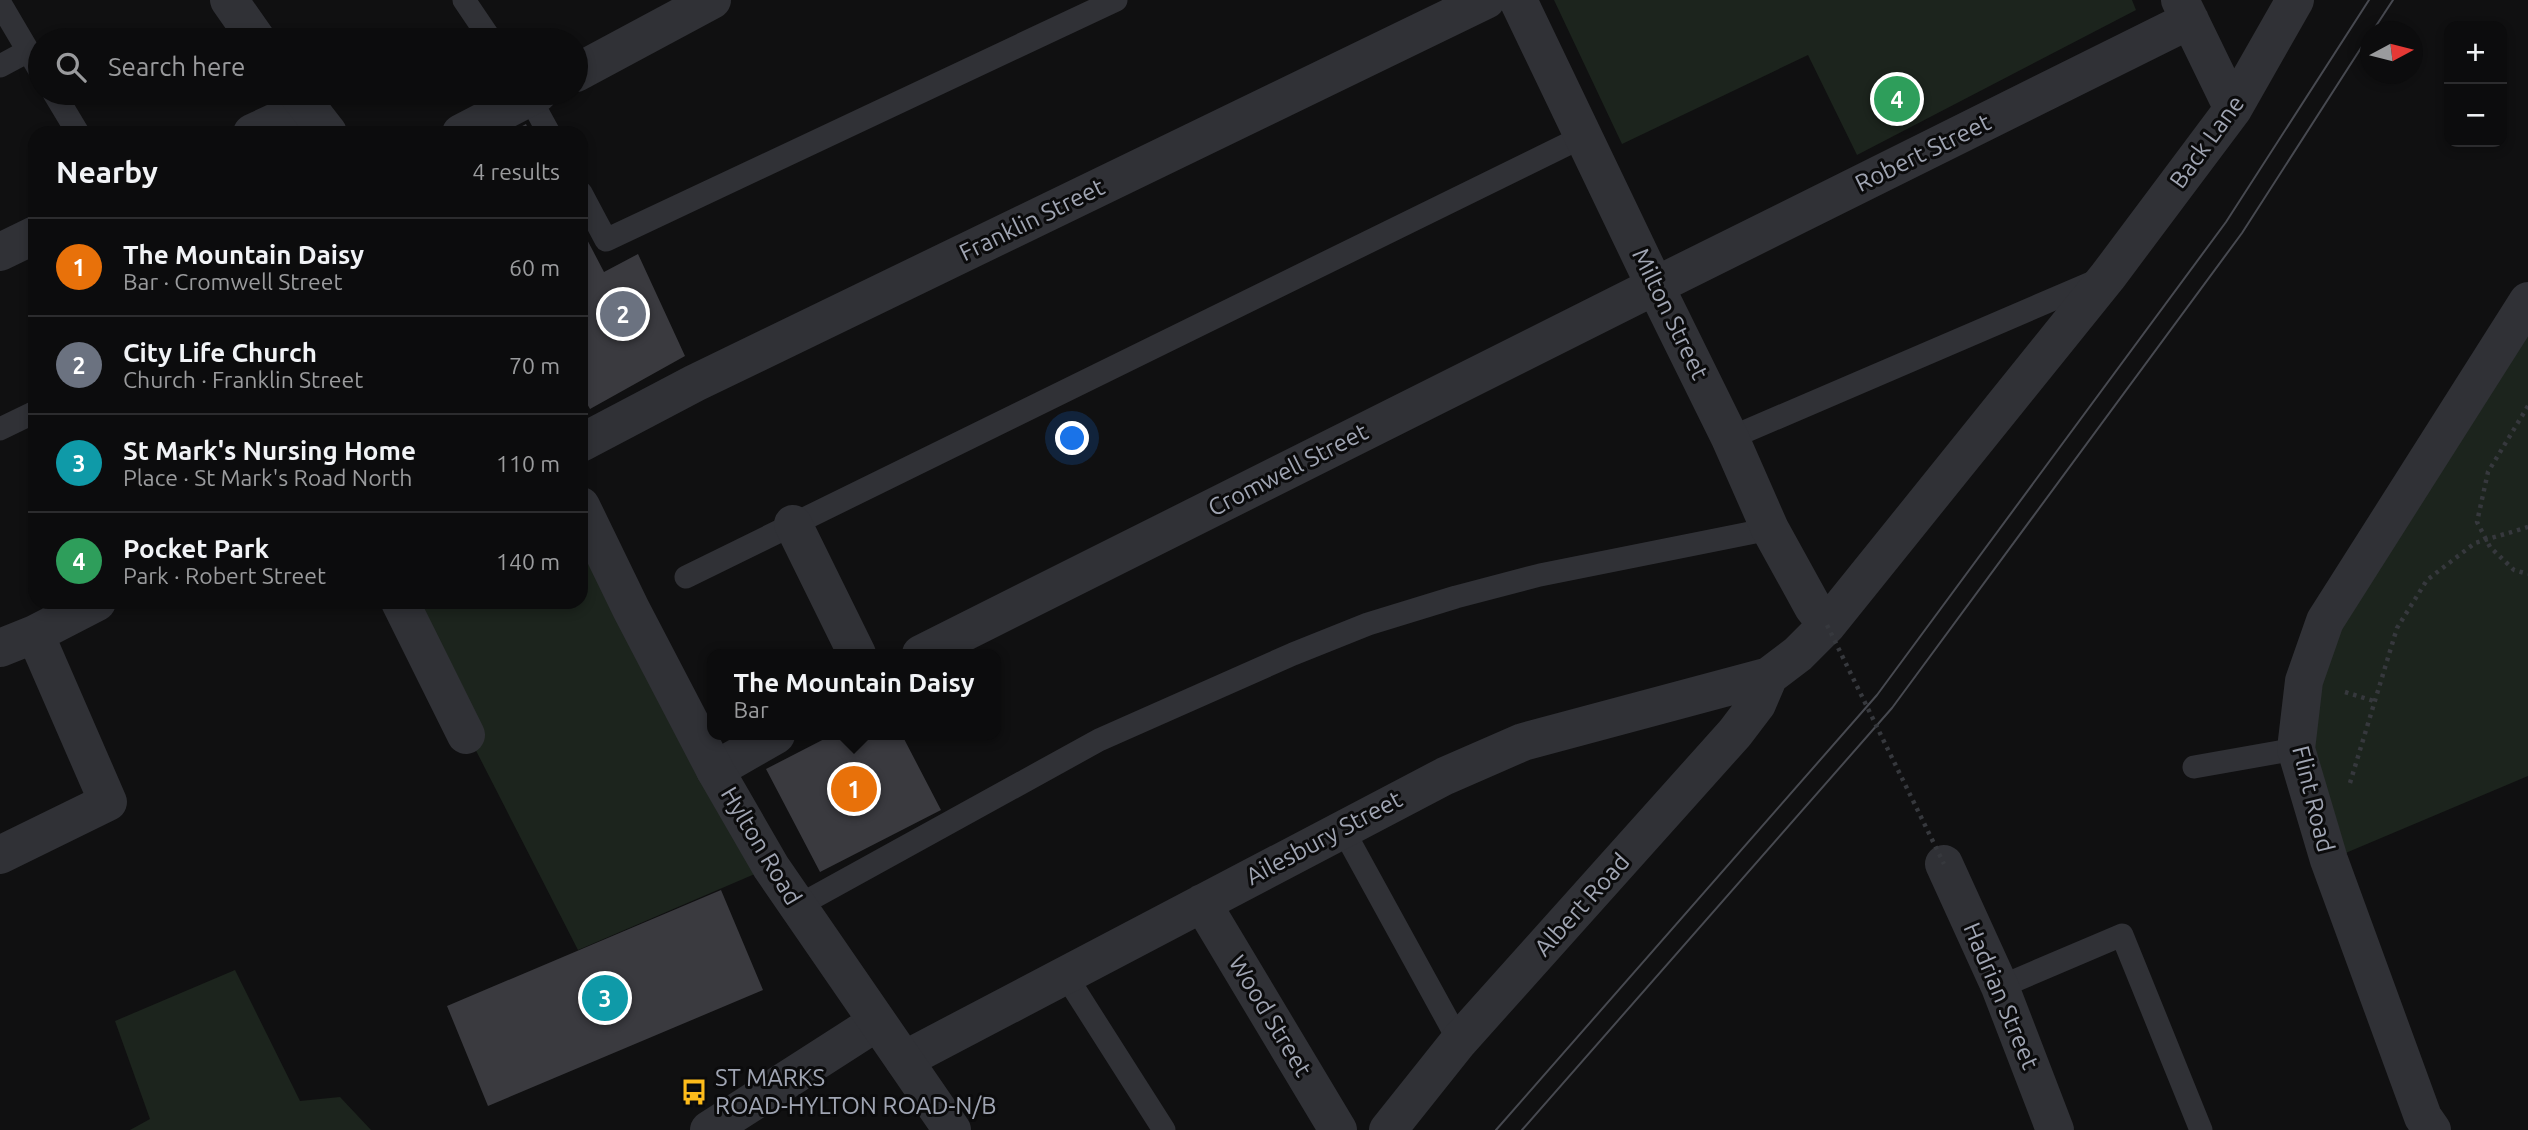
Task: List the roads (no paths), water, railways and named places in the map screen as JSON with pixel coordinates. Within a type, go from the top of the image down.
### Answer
[{"type":"street","points":[[229,0],[249,28]]},
{"type":"street","points":[[588,67],[712,0]]},
{"type":"street","name":"Franklin Street","points":[[588,439],[695,383],[1486,0]]},
{"type":"street","name":"Milton Street","points":[[1518,0],[1730,438],[1770,529],[1812,607],[1827,625]]},
{"type":"street","name":"Back Lane","points":[[1769,676],[1798,654],[1827,625],[2108,276],[2233,109],[2295,0]]},
{"type":"street","points":[[2185,10],[2233,109]]},
{"type":"street","name":"Robert Street","points":[[1655,286],[2185,10]]},
{"type":"street","points":[[474,126],[512,105]]},
{"type":"street","points":[[271,126],[311,111]]},
{"type":"street","points":[[0,252],[28,238]]},
{"type":"street","name":"Cromwell Street","points":[[931,649],[1655,286]]},
{"type":"street","name":"Flint Road","points":[[2432,1130],[2423,1117],[2329,860],[2295,749],[2304,681],[2325,621],[2528,301]]},
{"type":"street","name":"Hylton Road","points":[[588,520],[715,770],[771,867],[952,1130]]},
{"type":"street","points":[[793,524],[855,649]]},
{"type":"street","points":[[0,648],[35,634],[83,609]]},
{"type":"street","points":[[403,609],[466,735]]},
{"type":"street","points":[[0,855],[108,802],[35,634]]},
{"type":"street","name":"Ailesbury Street","points":[[904,1060],[1445,776],[1523,742],[1769,676]]},
{"type":"street","name":"Albert Road","points":[[1388,1130],[1459,1041],[1735,733],[1757,704],[1769,676]]},
{"type":"street","points":[[715,770],[767,740]]},
{"type":"street","name":"Hadrian Street","points":[[1944,864],[2000,987],[2055,1130]]},
{"type":"street","name":"Wood Street","points":[[1202,903],[1338,1130]]},
{"type":"street","points":[[709,1130],[877,1022]]},
{"type":"lane","points":[[464,0],[483,28]]},
{"type":"lane","points":[[588,206],[606,240],[1116,0]]},
{"type":"lane","points":[[0,3],[28,51],[0,66]]},
{"type":"lane","points":[[61,105],[74,126]]},
{"type":"lane","points":[[537,105],[546,126]]},
{"type":"lane","points":[[686,577],[1584,136]]},
{"type":"lane","points":[[1730,438],[2108,276]]},
{"type":"lane","points":[[0,429],[28,415]]},
{"type":"lane","points":[[797,906],[1099,740],[1368,624],[1541,575],[1770,529]]},
{"type":"lane","points":[[2194,767],[2295,749]]},
{"type":"lane","points":[[1342,828],[1459,1041]]},
{"type":"lane","points":[[2000,987],[2122,935],[2201,1130]]},
{"type":"lane","points":[[1066,976],[1164,1130]]},
{"type":"tram line","points":[[1496,1130],[1877,695],[2226,222],[2369,0]]},
{"type":"tram line","points":[[2379,21],[2393,0]]},
{"type":"tram line","points":[[1522,1130],[1892,708],[2242,233],[2360,50]]},
{"type":"place","name":"Pocket Park","points":[[1897,99]]},
{"type":"place","name":"City Life Church","points":[[623,314]]},
{"type":"place","name":"The Mountain Daisy","points":[[854,789]]},
{"type":"place","name":"St Mark's Nursing Home","points":[[605,998]]},
{"type":"place","name":"ST MARKS ROAD-HYLTON ROAD-N/B","points":[[694,1092]]}]
